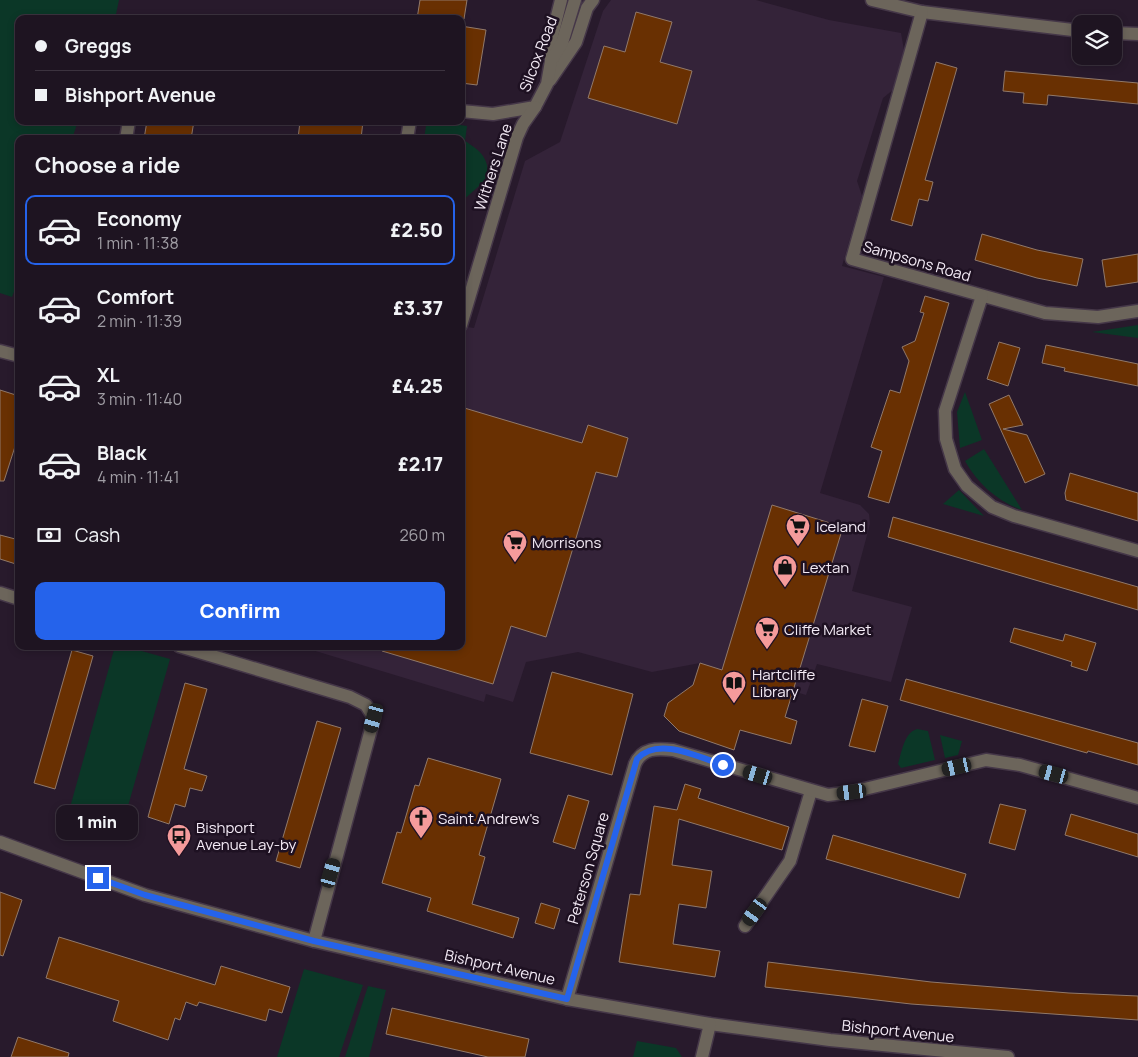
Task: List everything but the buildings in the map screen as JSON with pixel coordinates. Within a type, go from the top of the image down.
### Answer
[{"type":"street","points":[[551,61],[551,40],[561,0]]},
{"type":"street","name":"Silcox Road","points":[[465,111],[493,114],[535,106],[547,84],[551,61],[562,43],[574,0]]},
{"type":"street","points":[[547,84],[576,42],[587,8],[593,0]]},
{"type":"street","points":[[872,0],[922,12],[1072,30]]},
{"type":"street","name":"Sampsons Road","points":[[922,12],[852,259],[982,296],[1059,315],[1098,317],[1138,311]]},
{"type":"street","points":[[1122,33],[1138,34]]},
{"type":"street","name":"Withers Lane","points":[[465,312],[517,137],[535,106]]},
{"type":"street","points":[[982,296],[945,411],[946,439],[956,469],[967,486],[992,507],[1014,516],[1138,551]]},
{"type":"street","points":[[0,352],[15,355]]},
{"type":"street","points":[[0,593],[15,598]]},
{"type":"street","points":[[192,650],[350,697],[366,705],[374,718],[314,941]]},
{"type":"street","name":"Peterson Square","points":[[567,999],[635,764],[646,751],[660,748],[673,750],[811,791]]},
{"type":"street","points":[[745,926],[790,861],[811,791],[828,795],[852,792],[986,760],[1020,765],[1138,798]]},
{"type":"street","name":"Bishport Avenue","points":[[0,842],[145,895],[314,941],[567,999],[710,1024],[830,1040],[1008,1057]]},
{"type":"street","points":[[702,1057],[710,1024]]},
{"type":"shaded area","points":[[611,0],[756,0],[829,20],[901,33],[904,50],[894,89],[883,98],[857,181],[862,196],[842,266],[884,277],[820,493],[860,505],[869,514],[870,524],[852,591],[912,607],[891,682],[817,664],[806,695],[700,663],[652,672],[578,652],[526,662],[513,702],[486,694],[484,702],[312,650],[465,650],[465,327],[474,328],[525,161],[560,142],[603,11]]},
{"type":"green space","points":[[0,0],[119,0],[116,15],[15,15],[15,125],[77,125],[73,135],[15,135],[15,289],[12,297],[0,293]]},
{"type":"green space","points":[[426,126],[467,126],[465,141],[465,135],[425,135]]},
{"type":"green space","points":[[465,141],[483,156],[487,165],[488,178],[465,198]]},
{"type":"green space","points":[[1138,325],[1138,338],[1092,332]]},
{"type":"green space","points":[[965,392],[982,440],[960,448],[957,412]]},
{"type":"green space","points":[[984,449],[1022,510],[1004,502],[989,491],[965,461]]},
{"type":"green space","points":[[959,490],[984,516],[943,504]]},
{"type":"green space","points":[[114,650],[138,650],[170,659],[122,827],[69,811]]},
{"type":"green space","points":[[917,729],[928,731],[935,760],[901,768],[898,764],[906,738]]},
{"type":"green space","points":[[940,735],[962,741],[958,755],[945,758]]},
{"type":"green space","points":[[304,969],[363,985],[339,1057],[277,1057]]},
{"type":"green space","points":[[368,986],[386,990],[369,1057],[345,1057]]},
{"type":"green space","points":[[637,1041],[676,1048],[682,1057],[633,1057]]},
{"type":"place","name":"Iceland","points":[[798,547]]},
{"type":"place","name":"Morrisons","points":[[515,563]]},
{"type":"place","name":"Lextan","points":[[785,588]]},
{"type":"place","name":"Cliffe Market","points":[[767,650]]},
{"type":"place","name":"Hartcliffe Library","points":[[734,704]]},
{"type":"place","name":"Saint Andrew's","points":[[421,839]]},
{"type":"place","name":"Bishport Avenue Lay-by","points":[[179,857]]},
{"type":"route","points":[[98,878],[145,895],[314,941],[567,999],[637,759],[646,751],[660,748],[723,765]]}]
